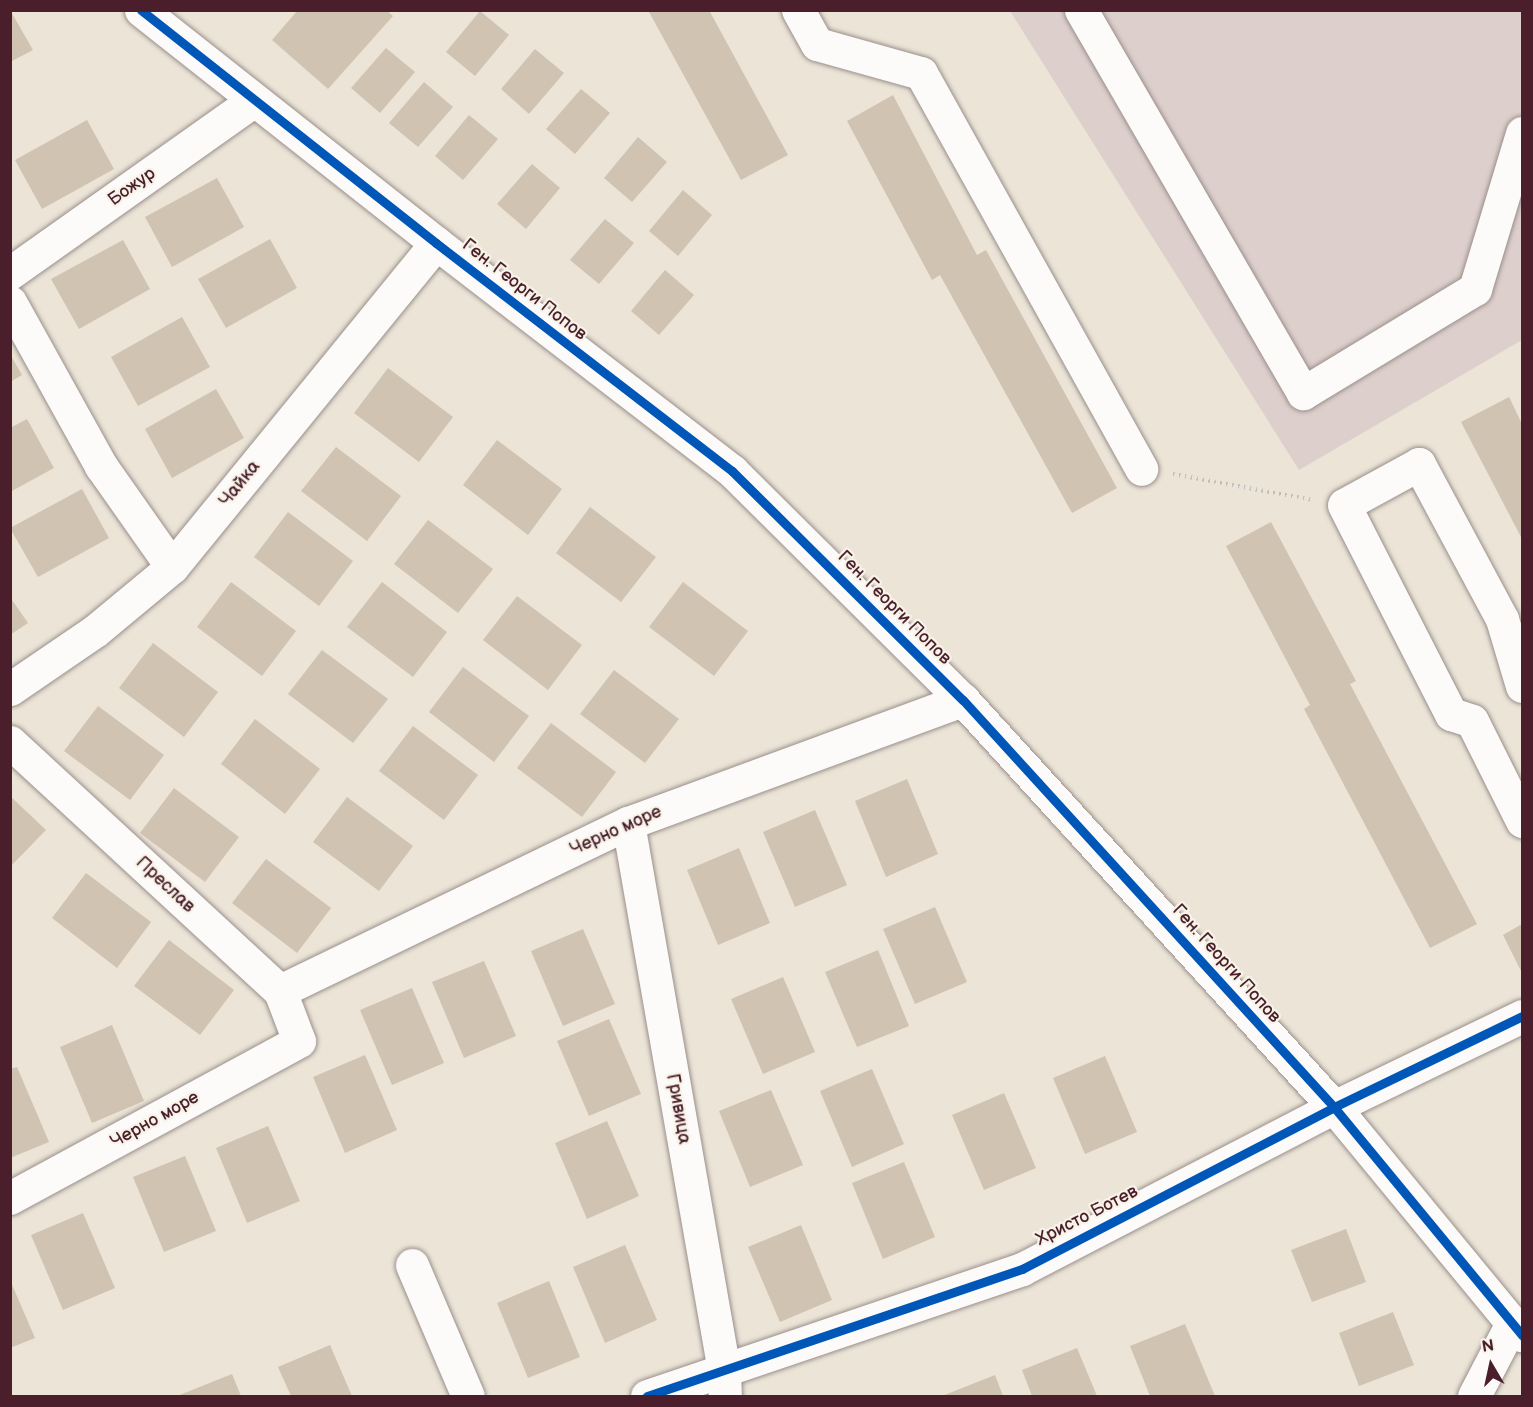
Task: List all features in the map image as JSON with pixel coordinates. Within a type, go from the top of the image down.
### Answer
[{"type":"street","name":"Ген. Георги Попов","points":[[141,10],[253,101],[732,471],[963,700],[1335,1107],[1517,1329]]},
{"type":"street","points":[[798,10],[818,44],[921,73],[1141,469]]},
{"type":"street","points":[[1081,10],[1303,393],[1475,289],[1522,132]]},
{"type":"street","name":"Божур","points":[[10,273],[253,101]]},
{"type":"street","name":"Чайка","points":[[10,689],[94,631],[172,567],[436,243]]},
{"type":"street","points":[[10,302],[101,466],[172,567]]},
{"type":"street","points":[[1522,686],[1502,619],[1419,464],[1344,505],[1451,714],[1472,721],[1522,821]]},
{"type":"street","name":"Черно море","points":[[280,991],[628,823],[963,700]]},
{"type":"street","name":"Преслав","points":[[10,742],[280,991],[299,1041]]},
{"type":"street","name":"Гривица","points":[[628,823],[724,1384]]},
{"type":"street","name":"Христо Ботев","points":[[647,1396],[724,1384],[1022,1269],[1335,1107],[1522,1016]]},
{"type":"street","name":"Черно море","points":[[10,1198],[299,1041]]},
{"type":"street","points":[[412,1265],[468,1396]]},
{"type":"street","points":[[1474,1396],[1517,1329]]},
{"type":"path","points":[[1206,480],[1344,505]]},
{"type":"shaded area","points":[[1010,11],[1522,11],[1522,340],[1299,470]]},
{"type":"building","points":[[10,10],[33,50],[10,62]]},
{"type":"building","points":[[298,10],[386,10],[393,16],[328,89],[272,40]]},
{"type":"building","points":[[648,10],[709,10],[788,155],[741,180]]},
{"type":"building","points":[[480,11],[509,35],[475,76],[446,52]]},
{"type":"building","points":[[386,48],[415,72],[380,113],[351,88]]},
{"type":"building","points":[[535,49],[564,73],[529,114],[501,89]]},
{"type":"building","points":[[424,82],[453,107],[418,147],[389,123]]},
{"type":"building","points":[[581,89],[610,113],[575,154],[546,129]]},
{"type":"building","points":[[893,95],[977,255],[986,250],[1117,488],[1072,513],[940,275],[932,280],[847,121]]},
{"type":"building","points":[[469,115],[498,139],[463,180],[435,156]]},
{"type":"building","points":[[87,120],[114,169],[42,209],[15,160]]},
{"type":"building","points":[[638,137],[667,162],[632,202],[604,178]]},
{"type":"building","points":[[532,164],[560,188],[526,229],[497,204]]},
{"type":"building","points":[[217,178],[244,227],[172,267],[145,217]]},
{"type":"building","points":[[683,190],[712,215],[678,256],[649,231]]},
{"type":"building","points":[[605,219],[634,243],[599,284],[570,260]]},
{"type":"building","points":[[270,239],[297,288],[226,328],[198,279]]},
{"type":"building","points":[[123,240],[150,289],[79,329],[51,279]]},
{"type":"building","points":[[665,270],[694,295],[659,335],[631,311]]},
{"type":"building","points":[[182,317],[210,367],[138,406],[111,357]]},
{"type":"building","points":[[10,354],[22,375],[10,382]]},
{"type":"building","points":[[388,368],[453,417],[419,462],[354,413]]},
{"type":"building","points":[[216,389],[244,438],[172,478],[145,429]]},
{"type":"building","points":[[1509,397],[1522,424],[1522,539],[1461,422]]},
{"type":"building","points":[[27,419],[54,468],[10,492],[10,428]]},
{"type":"building","points":[[497,440],[562,489],[528,535],[463,485]]},
{"type":"building","points":[[336,447],[401,496],[367,541],[301,491]]},
{"type":"building","points":[[82,489],[109,538],[38,577],[10,528]]},
{"type":"building","points":[[590,507],[656,557],[621,602],[556,553]]},
{"type":"building","points":[[288,512],[353,561],[319,606],[254,557]]},
{"type":"building","points":[[428,520],[493,569],[458,613],[394,564]]},
{"type":"building","points":[[1271,522],[1356,681],[1350,684],[1477,924],[1430,948],[1304,709],[1310,705],[1226,546]]},
{"type":"building","points":[[231,582],[296,631],[262,676],[197,627]]},
{"type":"building","points":[[382,582],[447,632],[413,677],[347,627]]},
{"type":"building","points":[[683,582],[748,631],[714,676],[649,627]]},
{"type":"building","points":[[517,596],[582,645],[548,690],[483,640]]},
{"type":"building","points":[[10,597],[28,623],[10,635]]},
{"type":"building","points":[[153,643],[218,692],[184,737],[119,688]]},
{"type":"building","points":[[322,650],[388,699],[353,743],[288,694]]},
{"type":"building","points":[[463,667],[529,716],[494,762],[429,712]]},
{"type":"building","points":[[614,670],[679,719],[645,763],[580,714]]},
{"type":"building","points":[[98,706],[164,755],[130,800],[64,751]]},
{"type":"building","points":[[255,719],[320,769],[285,814],[221,764]]},
{"type":"building","points":[[551,723],[616,772],[582,817],[517,768]]},
{"type":"building","points":[[413,726],[478,775],[444,820],[379,771]]},
{"type":"building","points":[[907,779],[938,854],[886,877],[855,801]]},
{"type":"building","points":[[174,788],[239,837],[205,882],[140,833]]},
{"type":"building","points":[[10,796],[46,830],[10,867]]},
{"type":"building","points":[[347,797],[413,846],[379,891],[313,842]]},
{"type":"building","points":[[815,810],[847,885],[795,907],[763,832]]},
{"type":"building","points":[[739,848],[770,923],[718,945],[687,870]]},
{"type":"building","points":[[266,859],[331,908],[297,953],[232,903]]},
{"type":"building","points":[[86,873],[151,922],[117,968],[52,918]]},
{"type":"building","points":[[935,907],[967,982],[915,1004],[883,929]]},
{"type":"building","points":[[1522,924],[1522,973],[1503,935]]},
{"type":"building","points":[[583,929],[615,1004],[563,1026],[531,951]]},
{"type":"building","points":[[169,940],[234,990],[200,1035],[134,986]]},
{"type":"building","points":[[878,950],[909,1026],[857,1047],[825,972]]},
{"type":"building","points":[[484,961],[516,1036],[464,1058],[432,982]]},
{"type":"building","points":[[783,977],[815,1052],[763,1074],[731,999]]},
{"type":"building","points":[[412,988],[444,1063],[392,1085],[360,1010]]},
{"type":"building","points":[[609,1019],[641,1094],[589,1116],[557,1041]]},
{"type":"building","points":[[112,1025],[144,1101],[92,1123],[60,1047]]},
{"type":"building","points":[[365,1055],[397,1130],[345,1153],[313,1077]]},
{"type":"building","points":[[1105,1056],[1137,1132],[1085,1154],[1053,1078]]},
{"type":"building","points":[[17,1067],[49,1142],[10,1158],[10,1069]]},
{"type":"building","points":[[872,1069],[904,1144],[852,1167],[820,1091]]},
{"type":"building","points":[[771,1090],[803,1165],[750,1187],[719,1111]]},
{"type":"building","points":[[1004,1093],[1036,1168],[984,1190],[952,1115]]},
{"type":"building","points":[[607,1121],[639,1196],[587,1219],[555,1143]]},
{"type":"building","points":[[268,1126],[300,1201],[247,1223],[216,1148]]},
{"type":"building","points":[[185,1156],[216,1231],[164,1252],[133,1177]]},
{"type":"building","points":[[904,1162],[935,1237],[883,1259],[852,1183]]},
{"type":"building","points":[[83,1213],[115,1288],[63,1310],[31,1235]]},
{"type":"building","points":[[801,1225],[832,1300],[780,1322],[748,1247]]},
{"type":"building","points":[[1346,1229],[1366,1282],[1312,1302],[1291,1250]]},
{"type":"building","points":[[625,1245],[657,1320],[605,1343],[573,1267]]},
{"type":"building","points":[[10,1280],[35,1338],[10,1348]]},
{"type":"building","points":[[549,1281],[580,1357],[528,1378],[497,1303]]},
{"type":"building","points":[[1393,1312],[1414,1365],[1359,1386],[1339,1333]]},
{"type":"building","points":[[1185,1324],[1215,1396],[1150,1396],[1130,1346]]},
{"type":"building","points":[[330,1345],[352,1396],[291,1396],[278,1367]]},
{"type":"building","points":[[1077,1348],[1097,1396],[1032,1396],[1022,1370]]},
{"type":"building","points":[[232,1374],[241,1396],[177,1396]]},
{"type":"building","points":[[995,1375],[1003,1396],[942,1396]]},
{"type":"cycle path","points":[[141,10],[436,243],[732,471],[963,700],[1334,1107],[1522,1335]]},
{"type":"cycle path","points":[[647,1396],[1022,1269],[1334,1107],[1522,1016]]}]
